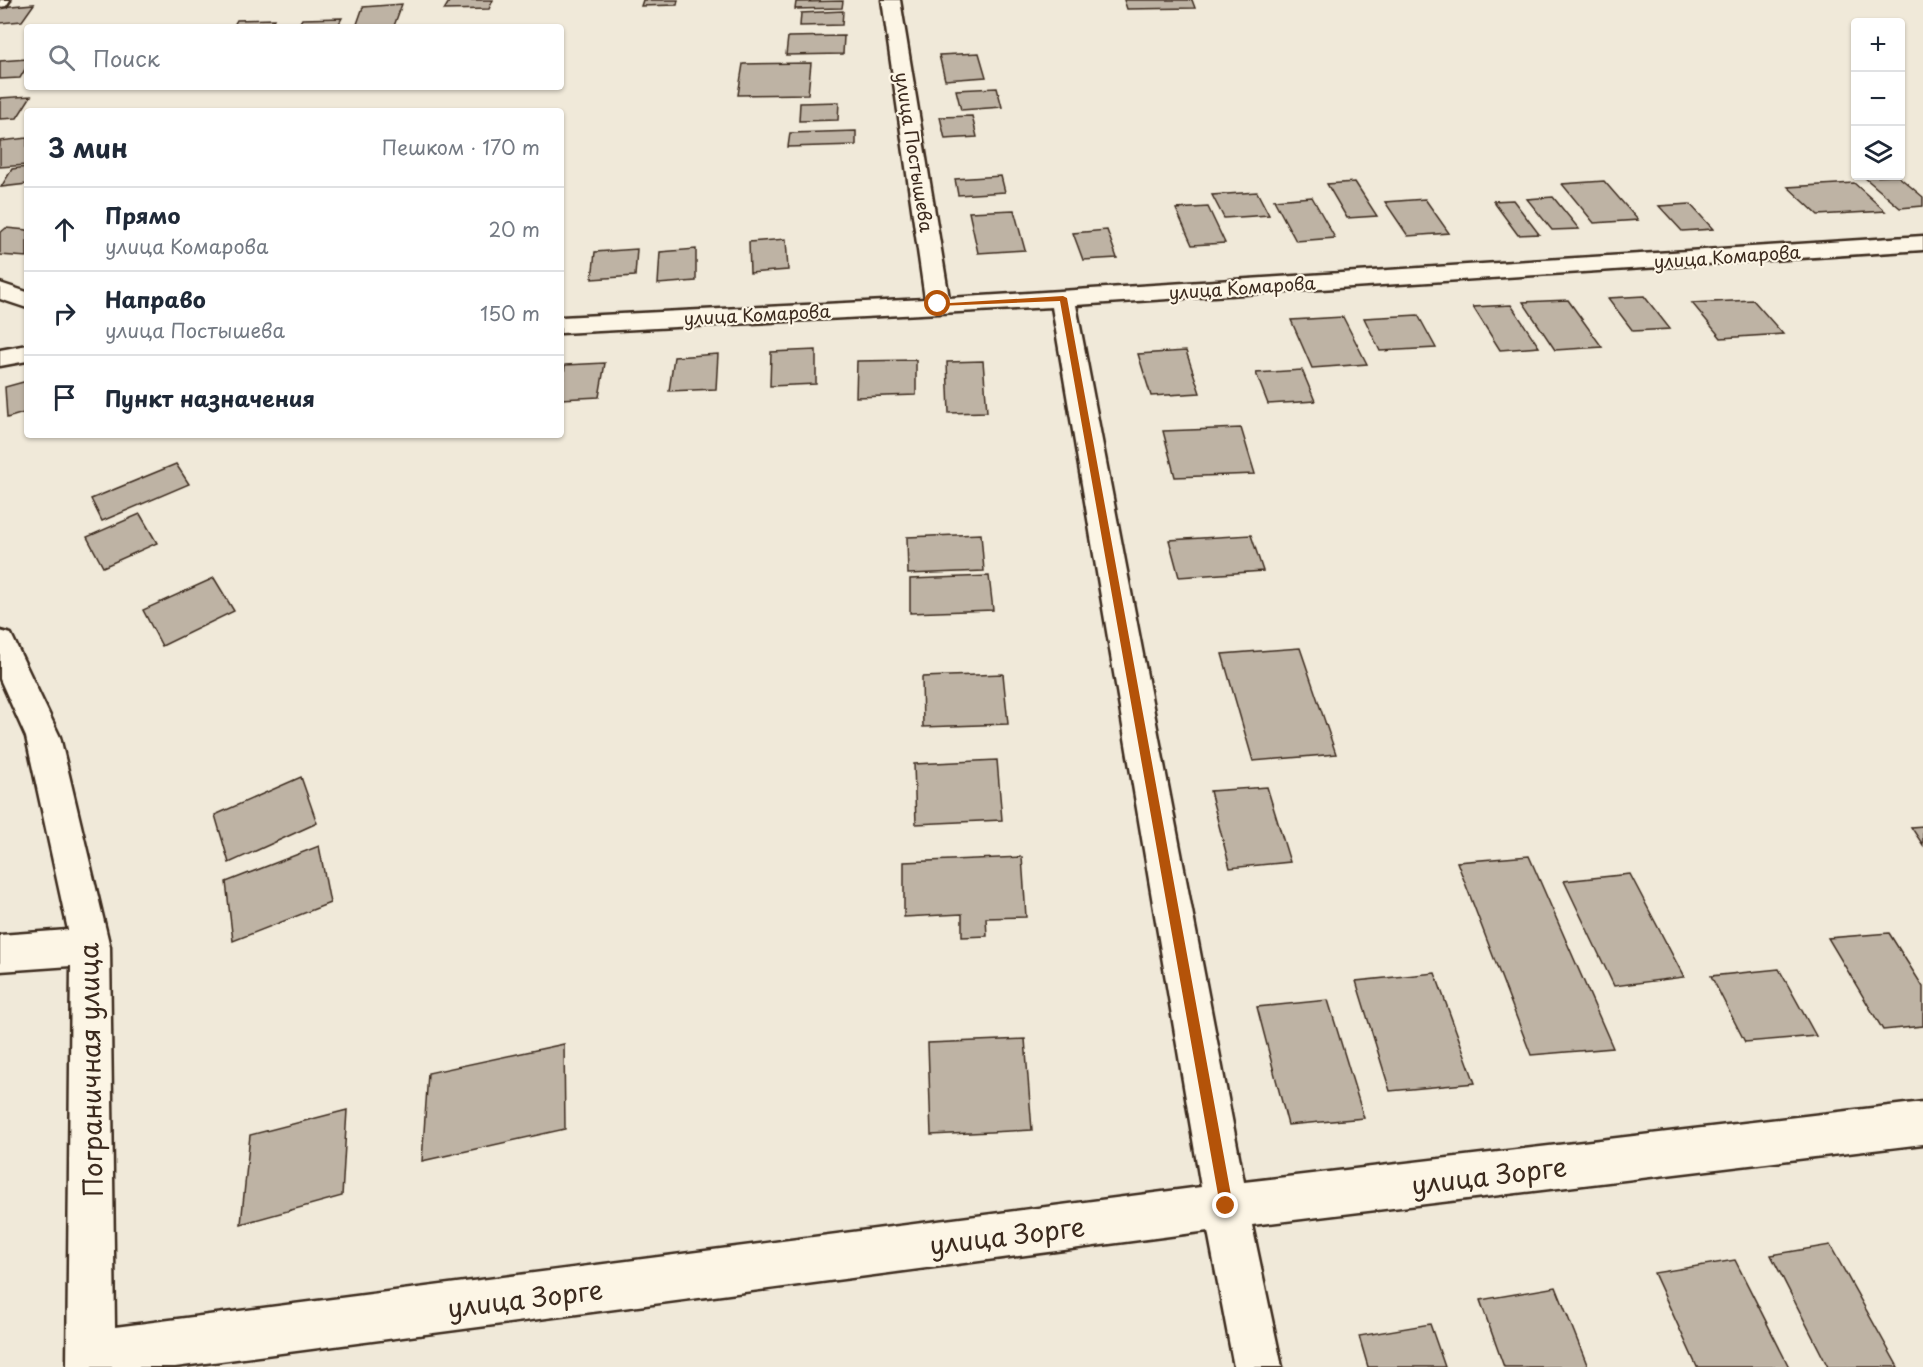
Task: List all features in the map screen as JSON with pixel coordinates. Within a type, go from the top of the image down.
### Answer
[{"type":"street","name":"улица Постышева","points":[[891,0],[938,304]]},
{"type":"street","name":"улица Комарова","points":[[564,325],[1063,298],[1923,243]]},
{"type":"street","points":[[0,290],[24,300]]},
{"type":"street","points":[[1063,298],[1226,1206],[1258,1367]]},
{"type":"street","points":[[0,358],[24,354]]},
{"type":"street","name":"Пограничная улица","points":[[0,644],[43,737],[91,947],[92,1361]]},
{"type":"street","points":[[0,953],[91,947]]},
{"type":"street","name":"улица Зорге","points":[[92,1361],[1226,1206],[1923,1124]]},
{"type":"building","points":[[450,0],[493,0],[489,9],[444,10]]},
{"type":"building","points":[[643,0],[678,0],[677,5],[641,6]]},
{"type":"building","points":[[1124,0],[1192,0],[1195,8],[1127,9]]},
{"type":"building","points":[[843,1],[842,8],[795,9],[796,2]]},
{"type":"building","points":[[34,4],[22,21],[0,23],[0,7]]},
{"type":"building","points":[[402,4],[395,24],[357,24],[363,7]]},
{"type":"building","points":[[843,11],[842,25],[800,26],[801,13]]},
{"type":"building","points":[[342,18],[339,24],[299,24],[302,19]]},
{"type":"building","points":[[274,19],[272,24],[235,24],[237,20]]},
{"type":"building","points":[[844,36],[843,54],[786,55],[788,37]]},
{"type":"building","points":[[979,53],[986,77],[945,80],[939,55]]},
{"type":"building","points":[[24,59],[24,71],[20,78],[0,79],[0,61]]},
{"type":"building","points":[[811,63],[808,94],[738,95],[743,64]]},
{"type":"building","points":[[997,88],[1002,107],[961,110],[956,90]]},
{"type":"building","points":[[31,96],[17,118],[0,119],[0,98]]},
{"type":"building","points":[[839,102],[838,120],[799,121],[800,103]]},
{"type":"building","points":[[972,116],[977,137],[945,139],[940,117]]},
{"type":"building","points":[[856,131],[856,145],[788,147],[790,133]]},
{"type":"building","points":[[24,138],[24,165],[0,167],[0,141]]},
{"type":"building","points":[[24,167],[24,184],[1,187],[12,169]]},
{"type":"building","points":[[1001,176],[1005,192],[958,195],[955,179]]},
{"type":"building","points":[[1867,180],[1903,180],[1923,197],[1923,206],[1900,208]]},
{"type":"building","points":[[1604,181],[1638,220],[1594,223],[1562,184]]},
{"type":"building","points":[[1355,182],[1377,216],[1347,218],[1327,184]]},
{"type":"building","points":[[1854,183],[1885,211],[1818,215],[1788,187]]},
{"type":"building","points":[[1257,192],[1269,215],[1224,218],[1212,195]]},
{"type":"building","points":[[1312,197],[1335,238],[1296,241],[1274,200]]},
{"type":"building","points":[[1553,197],[1579,229],[1552,230],[1527,199]]},
{"type":"building","points":[[1425,199],[1449,233],[1408,236],[1385,202]]},
{"type":"building","points":[[1513,200],[1539,234],[1518,235],[1493,201]]},
{"type":"building","points":[[1690,204],[1713,229],[1682,231],[1659,206]]},
{"type":"building","points":[[1208,207],[1225,243],[1192,245],[1176,209]]},
{"type":"building","points":[[1014,210],[1025,250],[978,253],[969,212]]},
{"type":"building","points":[[6,228],[24,230],[24,257],[0,255],[0,233]]},
{"type":"building","points":[[1107,230],[1117,258],[1083,260],[1073,233]]},
{"type":"building","points":[[786,239],[788,270],[750,273],[749,242]]},
{"type":"building","points":[[637,249],[635,276],[592,279],[595,252]]},
{"type":"building","points":[[696,249],[696,281],[658,284],[660,252]]},
{"type":"building","points":[[1644,296],[1670,329],[1633,331],[1608,298]]},
{"type":"building","points":[[1568,300],[1602,347],[1555,350],[1523,302]]},
{"type":"building","points":[[1753,300],[1783,334],[1721,338],[1692,303]]},
{"type":"building","points":[[1511,305],[1539,347],[1500,350],[1473,307]]},
{"type":"building","points":[[1418,315],[1436,348],[1380,351],[1364,318]]},
{"type":"building","points":[[1343,317],[1367,364],[1312,368],[1291,320]]},
{"type":"building","points":[[816,350],[816,384],[770,386],[771,352]]},
{"type":"building","points":[[1186,351],[1200,393],[1151,396],[1138,354]]},
{"type":"building","points":[[718,354],[716,389],[669,391],[674,357]]},
{"type":"building","points":[[916,360],[916,395],[856,397],[857,361]]},
{"type":"building","points":[[983,361],[987,412],[949,413],[947,362]]},
{"type":"building","points":[[605,363],[599,397],[564,399],[565,365]]},
{"type":"building","points":[[1302,370],[1315,401],[1268,404],[1256,373]]},
{"type":"building","points":[[24,382],[24,413],[7,418],[5,387]]},
{"type":"building","points":[[1241,428],[1255,474],[1175,477],[1163,431]]},
{"type":"building","points":[[176,464],[189,484],[102,521],[91,499]]},
{"type":"building","points":[[140,514],[157,543],[103,567],[87,537]]},
{"type":"building","points":[[981,534],[984,571],[908,574],[907,537]]},
{"type":"building","points":[[1251,535],[1263,571],[1179,577],[1169,540]]},
{"type":"building","points":[[989,576],[993,610],[910,613],[910,579]]},
{"type":"building","points":[[214,578],[234,611],[162,646],[143,610]]},
{"type":"building","points":[[1300,648],[1336,754],[1253,761],[1222,654]]},
{"type":"building","points":[[1003,674],[1008,724],[923,727],[922,677]]},
{"type":"building","points":[[997,760],[1002,820],[916,824],[914,764]]},
{"type":"building","points":[[301,777],[317,823],[229,863],[215,815]]},
{"type":"building","points":[[1267,787],[1290,862],[1230,868],[1210,791]]},
{"type":"building","points":[[1923,826],[1923,845],[1911,827]]},
{"type":"building","points":[[319,846],[330,903],[233,941],[226,882]]},
{"type":"building","points":[[1529,856],[1613,1048],[1531,1055],[1457,862]]},
{"type":"building","points":[[1022,857],[1026,917],[986,918],[987,936],[962,937],[962,914],[904,917],[904,862]]},
{"type":"building","points":[[1630,874],[1684,977],[1614,986],[1564,881]]},
{"type":"building","points":[[1889,933],[1923,987],[1923,1026],[1883,1030],[1828,938]]},
{"type":"building","points":[[1779,969],[1816,1036],[1745,1042],[1711,976]]},
{"type":"building","points":[[1435,973],[1475,1083],[1390,1091],[1356,981]]},
{"type":"building","points":[[1328,1000],[1364,1118],[1288,1125],[1257,1007]]},
{"type":"building","points":[[1025,1039],[1032,1130],[931,1135],[928,1043]]},
{"type":"building","points":[[564,1044],[565,1129],[422,1161],[428,1073]]},
{"type":"building","points":[[347,1110],[342,1196],[241,1224],[250,1135]]},
{"type":"building","points":[[1830,1245],[1898,1367],[1828,1367],[1771,1255]]},
{"type":"building","points":[[1735,1260],[1789,1367],[1697,1367],[1654,1273]]},
{"type":"building","points":[[1556,1287],[1588,1367],[1504,1367],[1480,1300]]},
{"type":"building","points":[[1430,1324],[1445,1367],[1368,1367],[1359,1336]]},
{"type":"route","points":[[938,304],[1063,298],[1226,1206]]}]
